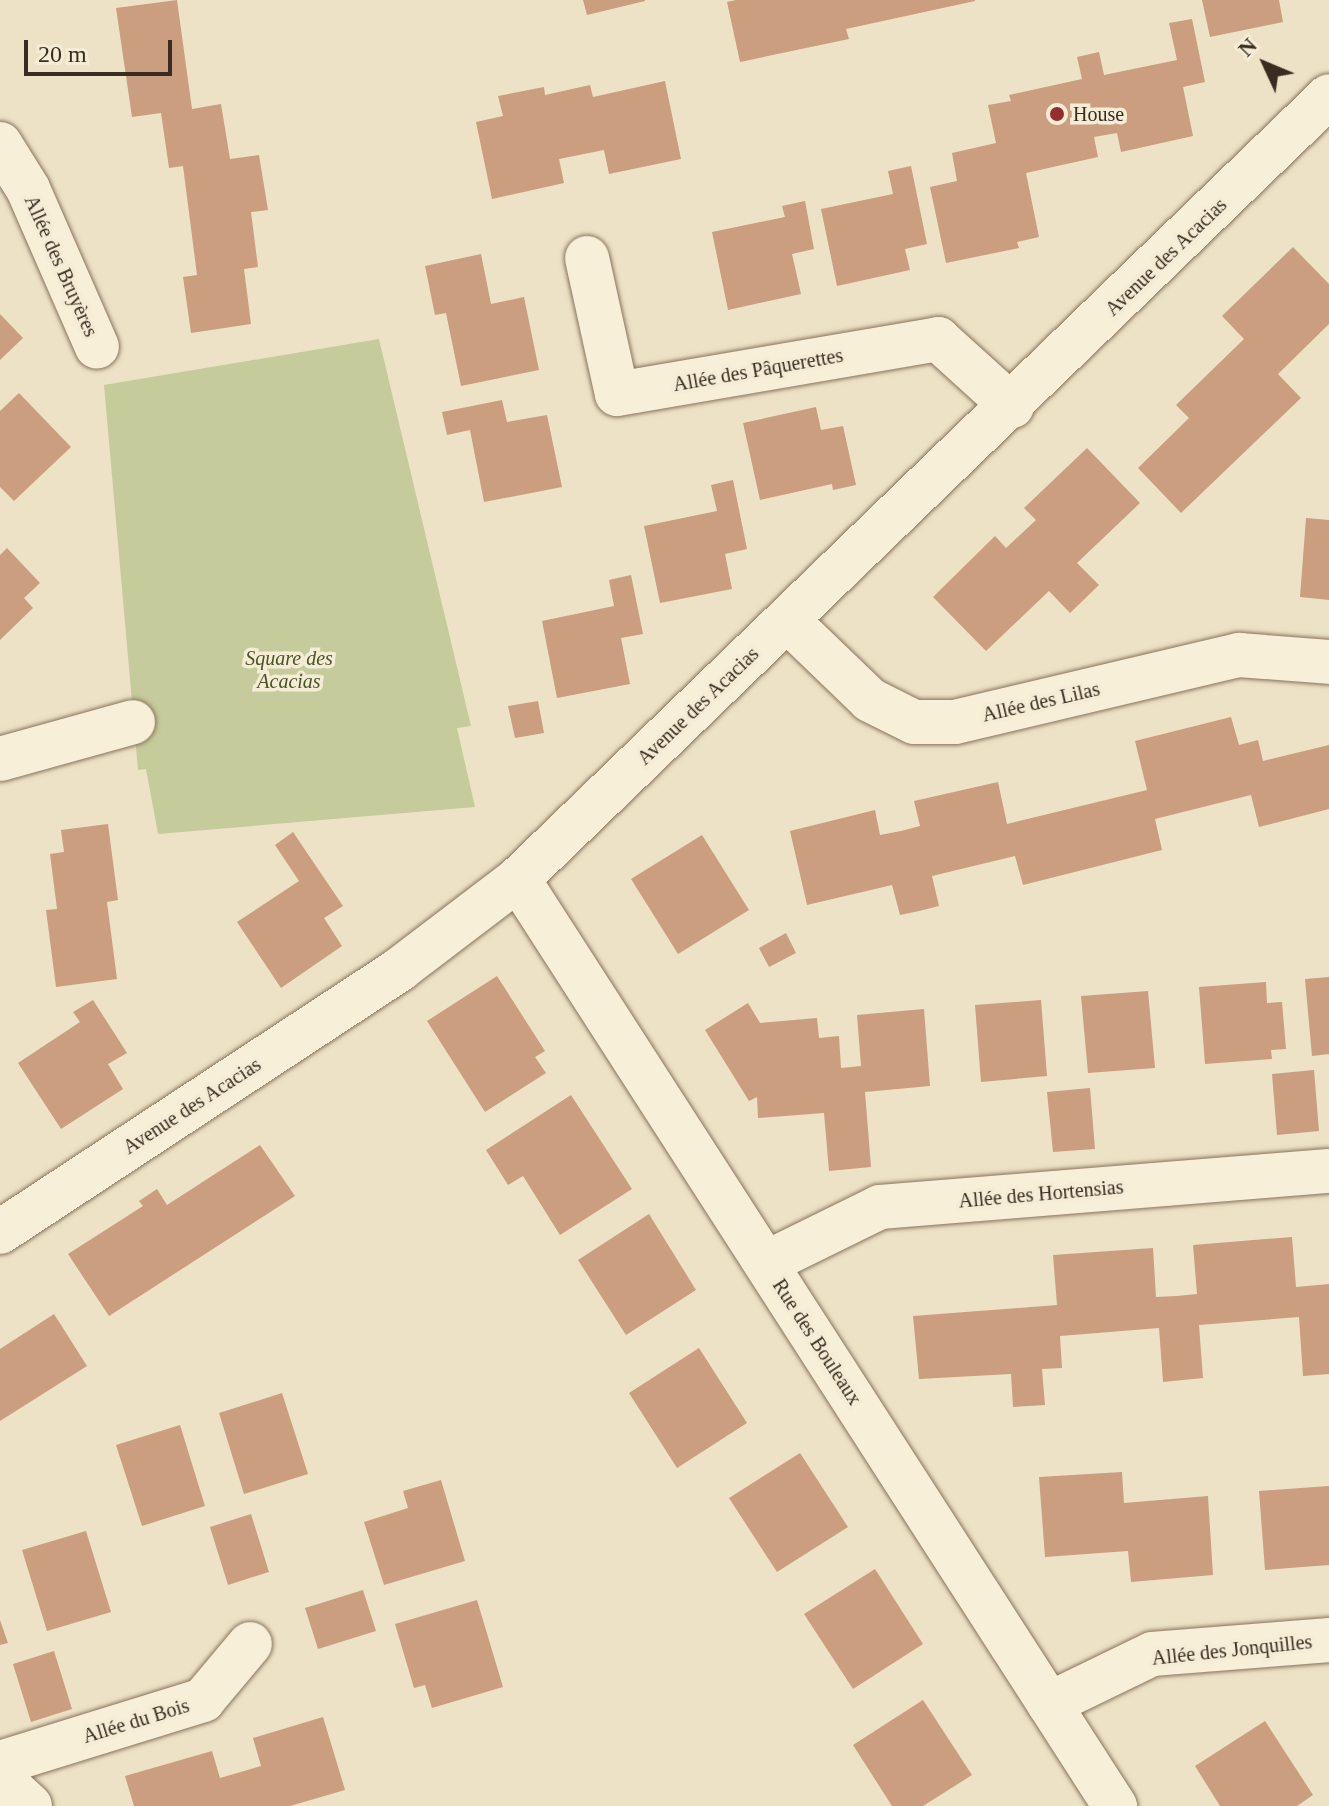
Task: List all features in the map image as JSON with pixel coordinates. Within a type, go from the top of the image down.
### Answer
[{"type":"street","name":"Avenue des Acacias","points":[[0,1232],[400,969],[518,879],[1012,406],[1329,96]]},
{"type":"street","name":"Allée des Bruyères","points":[[0,144],[28,189],[97,347]]},
{"type":"street","name":"Allée des Pâquerettes","points":[[587,258],[617,394],[938,339],[1012,406]]},
{"type":"street","name":"Allée des Lilas","points":[[787,620],[870,700],[914,722],[955,722],[1239,655],[1329,662]]},
{"type":"street","points":[[0,759],[133,722]]},
{"type":"street","name":"Rue des Bouleaux","points":[[518,879],[1115,1806]]},
{"type":"street","name":"Allée des Hortensias","points":[[766,1263],[880,1207],[1329,1171]]},
{"type":"street","name":"Allée des Jonquilles","points":[[1049,1704],[1152,1654],[1329,1640]]},
{"type":"street","name":"Allée du Bois","points":[[0,1763],[203,1700],[250,1644]]},
{"type":"street","points":[[0,1778],[30,1806]]},
{"type":"green space","name":"Square des Acacias","points":[[379,339],[471,726],[457,728],[475,807],[158,834],[146,769],[138,770],[104,385]]},
{"type":"building","points":[[177,0],[192,109],[221,104],[230,159],[259,155],[268,210],[251,212],[258,267],[244,269],[251,324],[191,333],[183,277],[197,275],[183,166],[169,168],[161,113],[132,117],[116,8]]},
{"type":"building","points":[[583,0],[645,0],[645,1],[587,15]]},
{"type":"building","points":[[1202,0],[1279,0],[1283,22],[1210,37]]},
{"type":"building","points":[[975,1],[846,29],[849,39],[740,62],[727,2]]},
{"type":"building","points":[[1192,19],[1205,82],[1183,87],[1193,136],[1121,152],[1117,133],[1094,137],[1098,157],[1026,173],[1039,237],[1017,242],[1019,248],[946,263],[930,187],[957,181],[952,153],[996,143],[988,105],[1011,101],[1009,95],[1082,79],[1077,57],[1099,52],[1104,75],[1177,60],[1169,23]]},
{"type":"building","points":[[665,81],[681,159],[609,174],[604,150],[559,159],[564,183],[492,199],[476,122],[503,116],[498,96],[544,87],[545,95],[590,85],[593,97]]},
{"type":"building","points":[[911,166],[927,244],[905,249],[910,270],[837,286],[821,209],[893,194],[888,171]]},
{"type":"building","points":[[805,201],[814,249],[792,254],[801,294],[728,310],[712,232],[785,217],[782,206]]},
{"type":"building","points":[[1293,247],[1329,284],[1329,324],[1278,374],[1301,398],[1181,513],[1138,468],[1189,418],[1176,405],[1244,339],[1222,316]]},
{"type":"building","points":[[481,254],[491,304],[524,297],[539,370],[461,386],[446,313],[435,315],[425,266]]},
{"type":"building","points":[[0,314],[23,338],[0,360]]},
{"type":"building","points":[[19,393],[71,447],[14,501],[0,487],[0,411]]},
{"type":"building","points":[[502,400],[507,422],[547,415],[562,487],[484,502],[470,430],[447,435],[442,412]]},
{"type":"building","points":[[816,407],[821,430],[843,426],[856,485],[833,490],[832,484],[760,500],[743,423]]},
{"type":"building","points":[[1087,448],[1140,503],[1077,563],[1099,585],[1070,613],[1049,591],[986,651],[933,597],[995,536],[1006,548],[1036,520],[1024,508]]},
{"type":"building","points":[[733,480],[747,549],[725,554],[732,589],[660,603],[644,526],[717,511],[711,485]]},
{"type":"building","points":[[1306,518],[1329,520],[1329,600],[1300,597]]},
{"type":"building","points":[[7,548],[40,583],[24,598],[33,608],[0,640],[0,555]]},
{"type":"building","points":[[631,575],[643,634],[621,638],[630,684],[557,698],[542,621],[614,606],[609,580]]},
{"type":"building","points":[[538,701],[544,733],[515,738],[508,706]]},
{"type":"building","points":[[1231,717],[1239,745],[1258,740],[1263,761],[1329,745],[1329,809],[1259,827],[1251,795],[1155,819],[1162,850],[1023,885],[1015,856],[932,876],[939,906],[919,911],[900,915],[892,885],[807,905],[790,831],[875,810],[880,835],[901,831],[920,826],[914,801],[998,782],[1007,824],[1147,790],[1135,741]]},
{"type":"building","points":[[108,824],[118,900],[107,902],[117,979],[56,987],[46,910],[57,909],[50,854],[64,852],[61,830]]},
{"type":"building","points":[[293,832],[343,906],[324,918],[342,946],[281,988],[237,922],[299,881],[275,845]]},
{"type":"building","points":[[702,835],[749,910],[678,954],[631,879]]},
{"type":"building","points":[[786,933],[796,953],[769,967],[759,948]]},
{"type":"building","points":[[497,976],[545,1051],[535,1057],[546,1073],[485,1112],[427,1021]]},
{"type":"building","points":[[1329,977],[1329,1054],[1312,1056],[1305,979]]},
{"type":"building","points":[[1266,982],[1267,1003],[1282,1002],[1286,1049],[1271,1050],[1272,1059],[1205,1064],[1199,987]]},
{"type":"building","points":[[1148,991],[1155,1068],[1088,1073],[1081,996]]},
{"type":"building","points":[[93,1000],[127,1053],[108,1064],[123,1089],[61,1129],[18,1063],[80,1022],[73,1012]]},
{"type":"building","points":[[1041,1000],[1047,1076],[981,1082],[975,1005]]},
{"type":"building","points":[[748,1003],[760,1023],[817,1018],[819,1038],[839,1036],[841,1068],[861,1066],[857,1015],[924,1009],[930,1086],[865,1092],[871,1167],[829,1171],[824,1113],[758,1118],[757,1097],[749,1101],[705,1030]]},
{"type":"building","points":[[1314,1070],[1319,1131],[1277,1135],[1272,1074]]},
{"type":"building","points":[[1090,1088],[1095,1149],[1053,1152],[1047,1092]]},
{"type":"building","points":[[571,1095],[632,1189],[560,1235],[523,1176],[508,1185],[486,1150]]},
{"type":"building","points":[[260,1145],[295,1196],[109,1316],[68,1254],[143,1206],[139,1201],[157,1189],[167,1205]]},
{"type":"building","points":[[649,1214],[696,1290],[626,1335],[578,1260]]},
{"type":"building","points":[[1292,1237],[1296,1287],[1329,1284],[1329,1374],[1303,1376],[1299,1317],[1199,1325],[1203,1378],[1163,1382],[1159,1328],[1060,1336],[1062,1368],[1042,1369],[1045,1405],[1013,1407],[1011,1374],[919,1379],[913,1316],[1057,1305],[1053,1255],[1153,1248],[1156,1297],[1177,1296],[1197,1294],[1193,1245]]},
{"type":"building","points":[[54,1314],[87,1366],[0,1421],[0,1349]]},
{"type":"building","points":[[699,1348],[747,1423],[677,1468],[629,1393]]},
{"type":"building","points":[[282,1393],[308,1474],[244,1494],[219,1413]]},
{"type":"building","points":[[180,1425],[205,1506],[142,1526],[116,1445]]},
{"type":"building","points":[[800,1453],[848,1527],[777,1572],[729,1498]]},
{"type":"building","points":[[1122,1472],[1124,1503],[1208,1496],[1213,1575],[1131,1582],[1128,1551],[1045,1557],[1039,1477]]},
{"type":"building","points":[[441,1480],[465,1561],[384,1585],[364,1522],[408,1508],[403,1491]]},
{"type":"building","points":[[1329,1486],[1329,1565],[1265,1570],[1259,1491]]},
{"type":"building","points":[[251,1514],[269,1572],[228,1585],[210,1527]]},
{"type":"building","points":[[86,1531],[111,1612],[47,1631],[22,1550]]},
{"type":"building","points":[[875,1569],[923,1644],[853,1689],[804,1614]]},
{"type":"building","points":[[363,1590],[376,1631],[318,1649],[305,1608]]},
{"type":"building","points":[[477,1600],[503,1687],[432,1708],[425,1685],[414,1688],[395,1624]]},
{"type":"building","points":[[0,1620],[8,1643],[0,1645]]},
{"type":"building","points":[[54,1651],[72,1709],[31,1722],[13,1664]]},
{"type":"building","points":[[923,1700],[972,1775],[923,1806],[892,1806],[853,1745]]},
{"type":"building","points":[[323,1717],[345,1790],[290,1806],[134,1806],[125,1776],[212,1751],[220,1778],[261,1766],[253,1738]]},
{"type":"building","points":[[1265,1721],[1313,1795],[1297,1806],[1220,1806],[1195,1766]]},
{"type":"place","name":"House","points":[[1057,114]]}]
